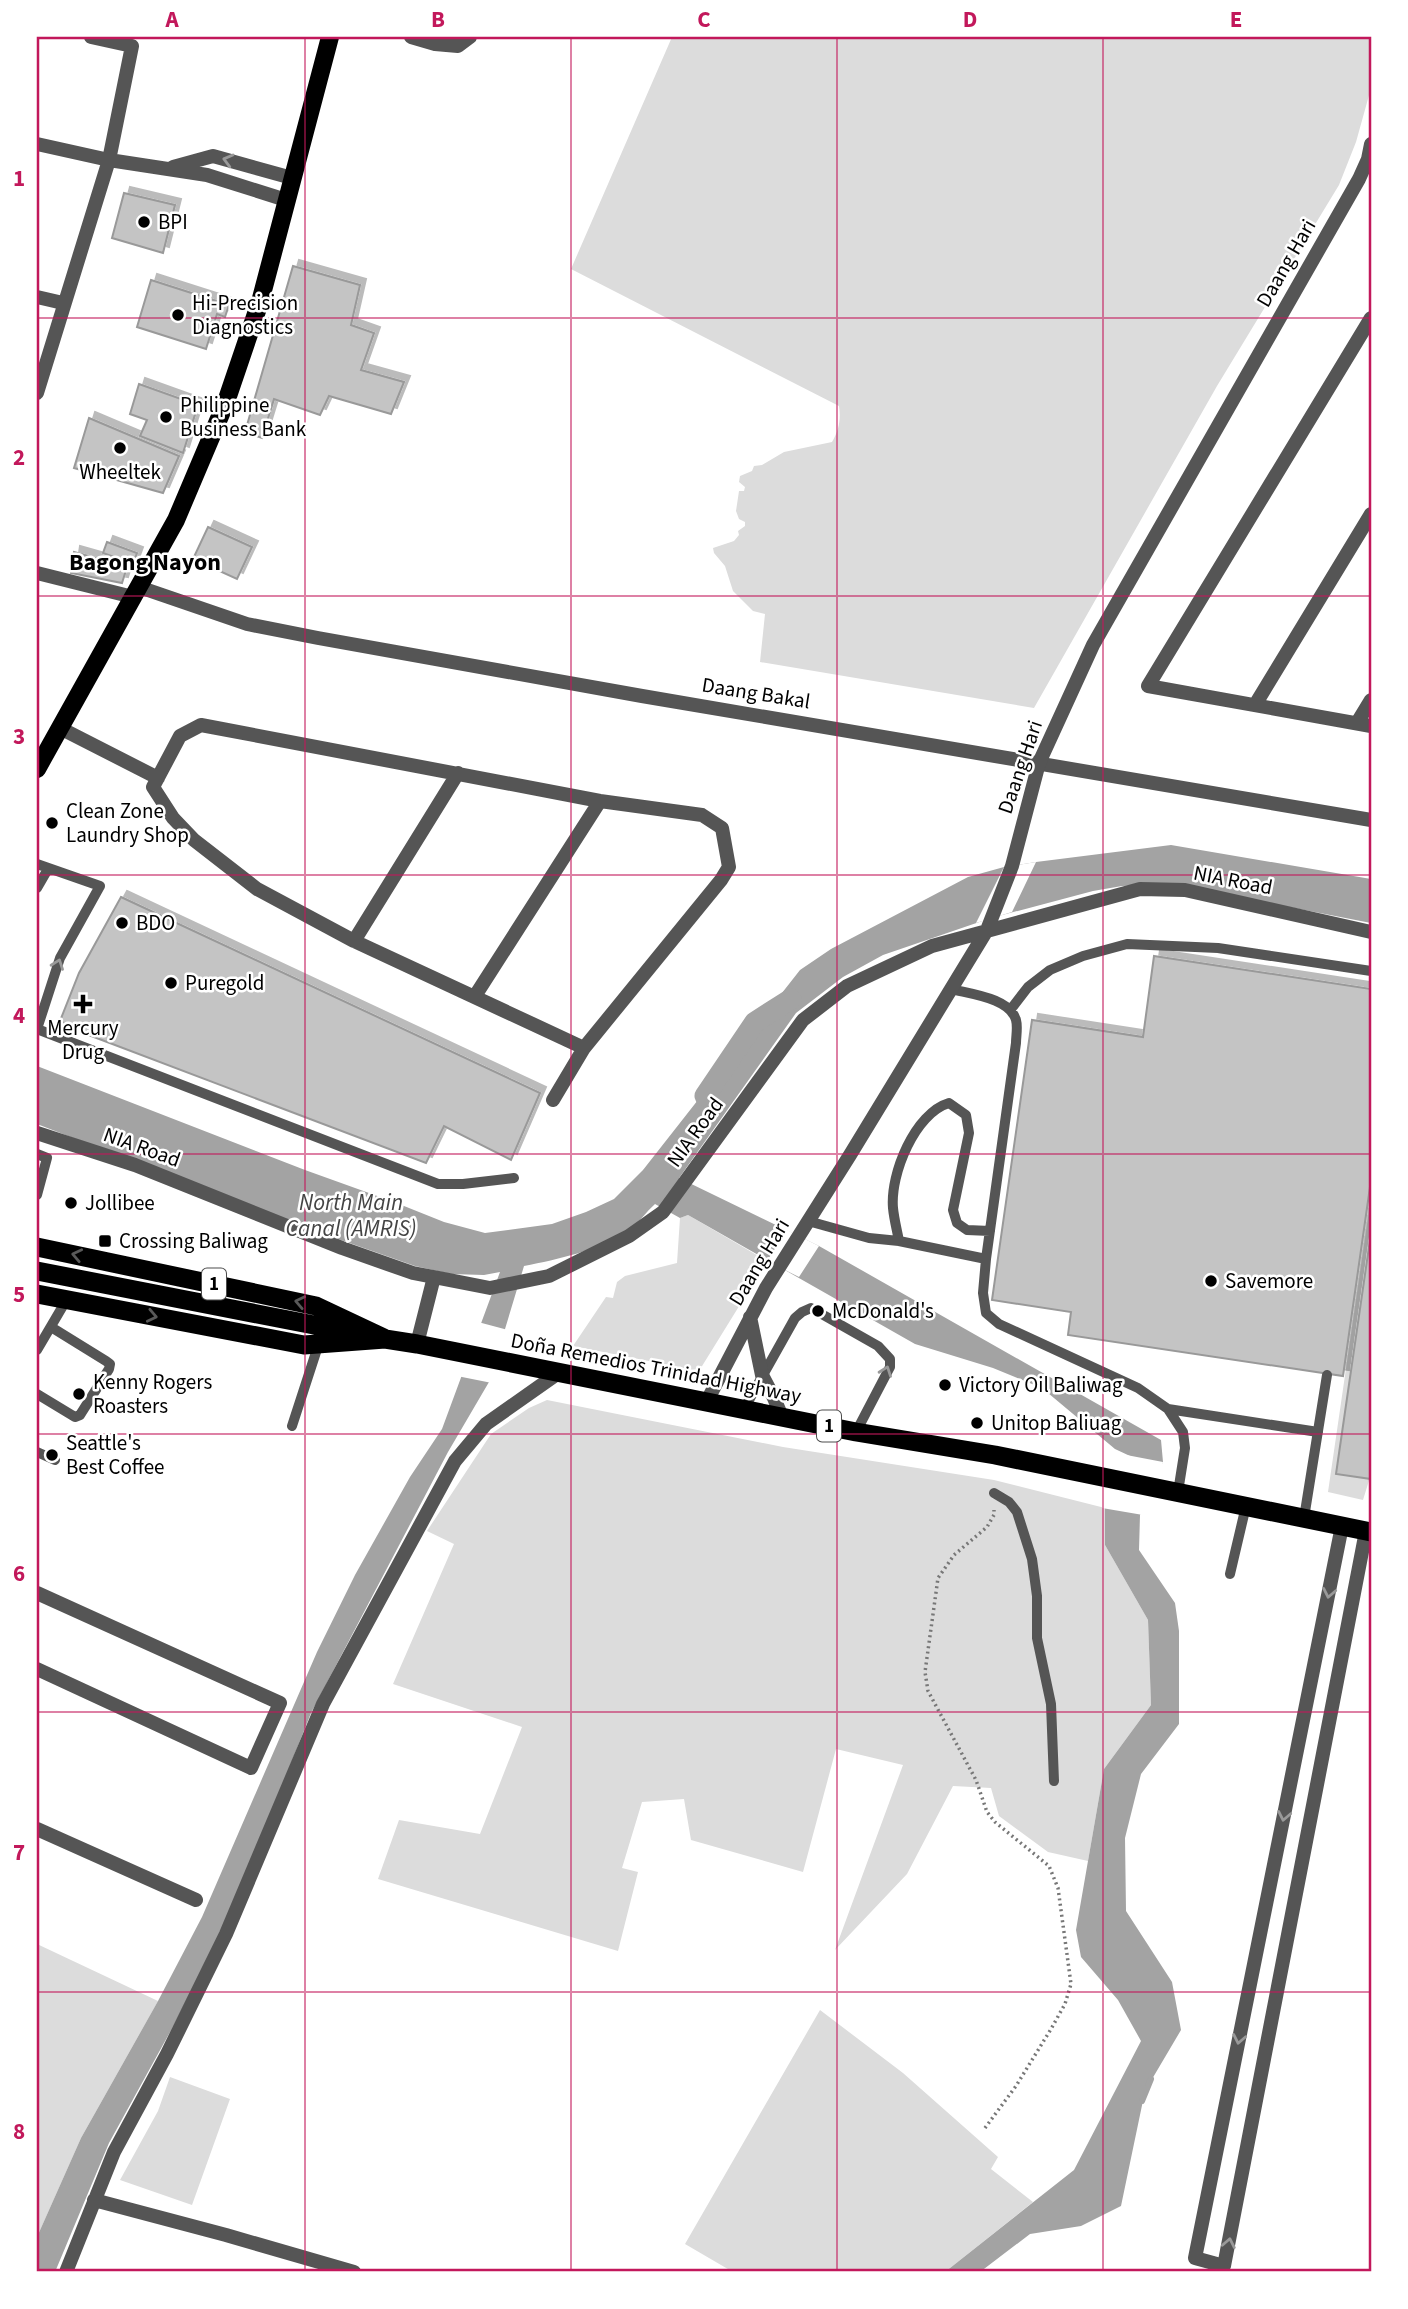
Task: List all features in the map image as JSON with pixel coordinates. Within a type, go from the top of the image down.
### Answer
[{"type":"highway","name":"Doña Remedios Trinidad Highway","points":[[37,1247],[316,1306],[385,1339],[856,1432],[995,1455],[1369,1531]]},
{"type":"highway","name":"1","points":[[37,1271],[318,1335],[385,1339]]},
{"type":"highway","name":"1","points":[[37,1294],[304,1345],[318,1335]]},
{"type":"main road","points":[[39,758],[60,728],[176,520],[226,402],[260,302],[330,37]]},
{"type":"street","points":[[37,393],[109,160],[132,46],[91,37]]},
{"type":"street","points":[[411,37],[435,44],[458,46],[470,37]]},
{"type":"street","points":[[37,144],[109,160],[207,175],[286,200]]},
{"type":"street","name":"Daang Hari","points":[[707,1401],[750,1317],[779,1268],[987,930],[1012,866],[1039,763],[1093,645],[1359,179],[1371,144]]},
{"type":"street","points":[[165,169],[213,156],[292,178]]},
{"type":"street","points":[[37,297],[63,303]]},
{"type":"street","points":[[1371,318],[1148,686],[1364,724],[1371,700]]},
{"type":"street","points":[[1255,705],[1371,513]]},
{"type":"street","name":"Daang Bakal","points":[[37,573],[136,592],[247,624],[318,638],[1103,776],[1371,820]]},
{"type":"street","points":[[553,1100],[584,1048],[721,880],[729,867],[722,828],[702,815],[600,801],[201,725],[180,736],[153,788],[173,818],[194,841],[257,888],[354,941],[584,1048]]},
{"type":"street","points":[[60,728],[158,778]]},
{"type":"street","points":[[354,941],[458,773]]},
{"type":"street","points":[[475,996],[600,801]]},
{"type":"street","name":"NIA Road","points":[[37,1133],[135,1165],[342,1248],[413,1273],[490,1288],[549,1276],[629,1236],[663,1212],[803,1020],[847,986],[932,946],[1140,889],[1185,890],[1371,932]]},
{"type":"street","points":[[418,1344],[434,1277]]},
{"type":"street","points":[[750,1317],[762,1375],[782,1417]]},
{"type":"street","points":[[66,2272],[114,2152],[226,1934],[323,1704],[454,1461],[486,1424],[557,1374]]},
{"type":"street","points":[[1342,1526],[1195,2258],[1224,2266],[1369,1531]]},
{"type":"street","points":[[37,1593],[280,1703],[251,1768],[37,1669]]},
{"type":"street","points":[[37,1829],[196,1900]]},
{"type":"street","points":[[94,2200],[354,2272]]},
{"type":"lane","points":[[37,864],[100,886],[60,958],[37,1029],[438,1184],[514,1178]]},
{"type":"lane","points":[[37,888],[48,869]]},
{"type":"lane","points":[[1011,1009],[1028,986],[1050,970],[1083,956],[1127,944],[1218,948],[1371,971]]},
{"type":"lane","points":[[951,989],[990,998],[1011,1009],[1016,1021],[1016,1043],[982,1293],[986,1313],[999,1324],[1138,1388],[1168,1409],[1183,1432],[1185,1448],[1178,1492]]},
{"type":"lane","points":[[899,1241],[893,1207],[895,1185],[905,1152],[916,1128],[937,1107],[949,1102],[966,1115],[969,1133],[953,1210],[957,1223],[967,1230],[990,1231]]},
{"type":"lane","points":[[37,1154],[47,1158],[37,1195]]},
{"type":"lane","points":[[808,1221],[869,1238],[899,1241],[986,1259]]},
{"type":"lane","points":[[37,1350],[67,1299]]},
{"type":"lane","points":[[744,1409],[795,1318],[802,1311],[811,1308],[887,1353],[890,1367],[856,1432]]},
{"type":"lane","points":[[37,1394],[75,1417],[80,1415],[109,1369],[110,1364],[106,1361],[51,1327]]},
{"type":"lane","points":[[292,1426],[318,1335]]},
{"type":"lane","points":[[1304,1518],[1327,1376]]},
{"type":"lane","points":[[1168,1409],[1318,1432]]},
{"type":"lane","points":[[37,1452],[55,1460]]},
{"type":"lane","points":[[994,1493],[1009,1502],[1017,1512],[1031,1559],[1037,1596],[1037,1638],[1052,1704],[1054,1781]]},
{"type":"lane","points":[[1230,1574],[1246,1506]]},
{"type":"path","points":[[985,2128],[1016,2086],[1051,2029],[1065,2004],[1071,1984],[1058,1888],[1049,1866],[995,1822],[987,1812],[976,1780],[928,1690],[925,1672],[938,1578],[954,1555],[987,1527],[994,1515],[994,1493]]},
{"type":"shaded area","points":[[672,37],[1371,37],[1371,88],[1356,142],[1339,185],[1217,386],[1034,708],[760,662],[765,614],[753,611],[733,591],[725,566],[713,548],[734,541],[739,535],[738,531],[745,526],[736,511],[739,491],[744,491],[745,487],[739,482],[740,476],[784,452],[832,442],[839,425],[839,406],[571,269]]},
{"type":"shaded area","points":[[1371,1197],[1371,1474],[1363,1500],[1328,1492]]},
{"type":"shaded area","points":[[688,1215],[767,1261],[699,1371],[573,1346],[606,1297],[613,1298],[617,1282],[625,1276],[677,1263],[680,1218]]},
{"type":"shaded area","points":[[547,1400],[783,1447],[994,1480],[1105,1508],[1105,1545],[1148,1620],[1151,1705],[1104,1769],[1088,1861],[1048,1852],[999,1816],[991,1788],[953,1786],[907,1874],[835,1950],[903,1765],[836,1749],[803,1872],[691,1840],[684,1799],[642,1802],[622,1868],[638,1872],[618,1951],[378,1879],[399,1820],[480,1834],[522,1727],[393,1684],[454,1544],[427,1531],[491,1434],[529,1408]]},
{"type":"shaded area","points":[[37,1944],[158,2001],[81,2138],[37,2237]]},
{"type":"shaded area","points":[[820,2010],[903,2073],[998,2157],[991,2169],[1033,2202],[945,2272],[733,2272],[685,2244]]},
{"type":"shaded area","points":[[170,2077],[230,2099],[192,2205],[120,2180],[158,2111]]},
{"type":"water","points":[[1171,845],[1371,879],[1371,923],[1198,889],[1122,886],[991,918],[883,955],[843,977],[796,1013],[679,1178],[819,1246],[1161,1440],[1163,1462],[1140,1515],[1139,1550],[1175,1603],[1179,1631],[1179,1724],[1141,1774],[1125,1838],[1126,1911],[1172,1982],[1181,2030],[1145,2091],[1121,2206],[1081,2226],[1030,2234],[980,2272],[945,2272],[1074,2170],[1141,2041],[1118,2000],[1081,1957],[1076,1930],[1104,1769],[1151,1705],[1148,1620],[1105,1545],[1105,1508],[1130,1456],[1115,1449],[1042,1388],[993,1368],[915,1344],[688,1215],[680,1218],[655,1204],[631,1228],[603,1244],[524,1266],[489,1382],[448,1452],[311,1713],[215,1944],[109,2143],[55,2272],[37,2272],[37,2237],[81,2138],[202,1917],[317,1652],[355,1575],[410,1477],[442,1429],[500,1272],[484,1275],[451,1274],[415,1266],[301,1226],[37,1124],[37,1066],[444,1222],[485,1233],[552,1224],[614,1199],[643,1170],[800,970],[831,949],[968,877],[1004,867]]},
{"type":"pier","points":[[1036,862],[1012,912],[976,923],[1004,867]]},
{"type":"pier","points":[[787,1230],[819,1246],[799,1277],[767,1261]]},
{"type":"pier","points":[[478,1322],[508,1330],[492,1383],[457,1376]]},
{"type":"pier","points":[[1116,1453],[1163,1462],[1160,1477],[1143,1515],[1102,1508],[1125,1457]]},
{"type":"building","name":"BPI","points":[[124,193],[175,205],[163,253],[112,238]]},
{"type":"building","points":[[293,266],[360,285],[351,325],[374,333],[361,370],[404,382],[391,414],[329,396],[320,415],[274,399],[262,438],[245,432]]},
{"type":"building","name":"Hi-Precision Diagnostics","points":[[151,280],[229,305],[225,317],[217,314],[206,349],[137,327]]},
{"type":"building","name":"Philippine Business Bank","points":[[139,384],[198,405],[183,453],[140,436],[147,420],[130,414]]},
{"type":"building","name":"Wheeltek","points":[[89,418],[179,456],[163,493],[74,468]]},
{"type":"building","points":[[208,527],[252,547],[237,579],[193,559]]},
{"type":"building","points":[[107,542],[137,553],[133,564],[103,553]]},
{"type":"building","points":[[74,552],[127,567],[122,583],[71,573]]},
{"type":"building","name":"Puregold","points":[[121,897],[540,1093],[511,1160],[444,1126],[426,1163],[86,1034],[60,1021],[79,973]]},
{"type":"building","points":[[1154,956],[1371,989],[1371,1180],[1343,1376],[1068,1335],[1071,1312],[992,1300],[1032,1020],[1143,1037]]},
{"type":"building","points":[[1371,1233],[1371,1479],[1336,1474]]},
{"type":"waterway","name":"North Main Canal (AMRIS)","points":[[705,1096],[755,1022],[791,999]]},
{"type":"waterway","points":[[1142,2101],[1151,2079]]},
{"type":"place","name":"BPI","points":[[144,222]]},
{"type":"place","name":"Hi-Precision Diagnostics","points":[[178,315]]},
{"type":"place","name":"Philippine Business Bank","points":[[166,417]]},
{"type":"place","name":"Wheeltek","points":[[120,448]]},
{"type":"place","name":"Clean Zone Laundry Shop","points":[[52,823]]},
{"type":"place","name":"BDO","points":[[122,923]]},
{"type":"place","name":"Puregold","points":[[171,983]]},
{"type":"place","name":"Mercury Drug","points":[[83,1004]]},
{"type":"place","name":"Jollibee","points":[[71,1203]]},
{"type":"place","name":"Crossing Baliwag","points":[[105,1241]]},
{"type":"place","name":"Savemore","points":[[1211,1281]]},
{"type":"place","name":"McDonald's","points":[[818,1311]]},
{"type":"place","name":"Victory Oil Baliwag","points":[[945,1385]]},
{"type":"place","name":"Kenny Rogers Roasters","points":[[79,1394]]},
{"type":"place","name":"Unitop Baliuag","points":[[977,1423]]},
{"type":"place","name":"Seattle's Best Coffee","points":[[52,1455]]},
{"type":"district","name":"Bagong Nayon","points":[[145,562]]}]
